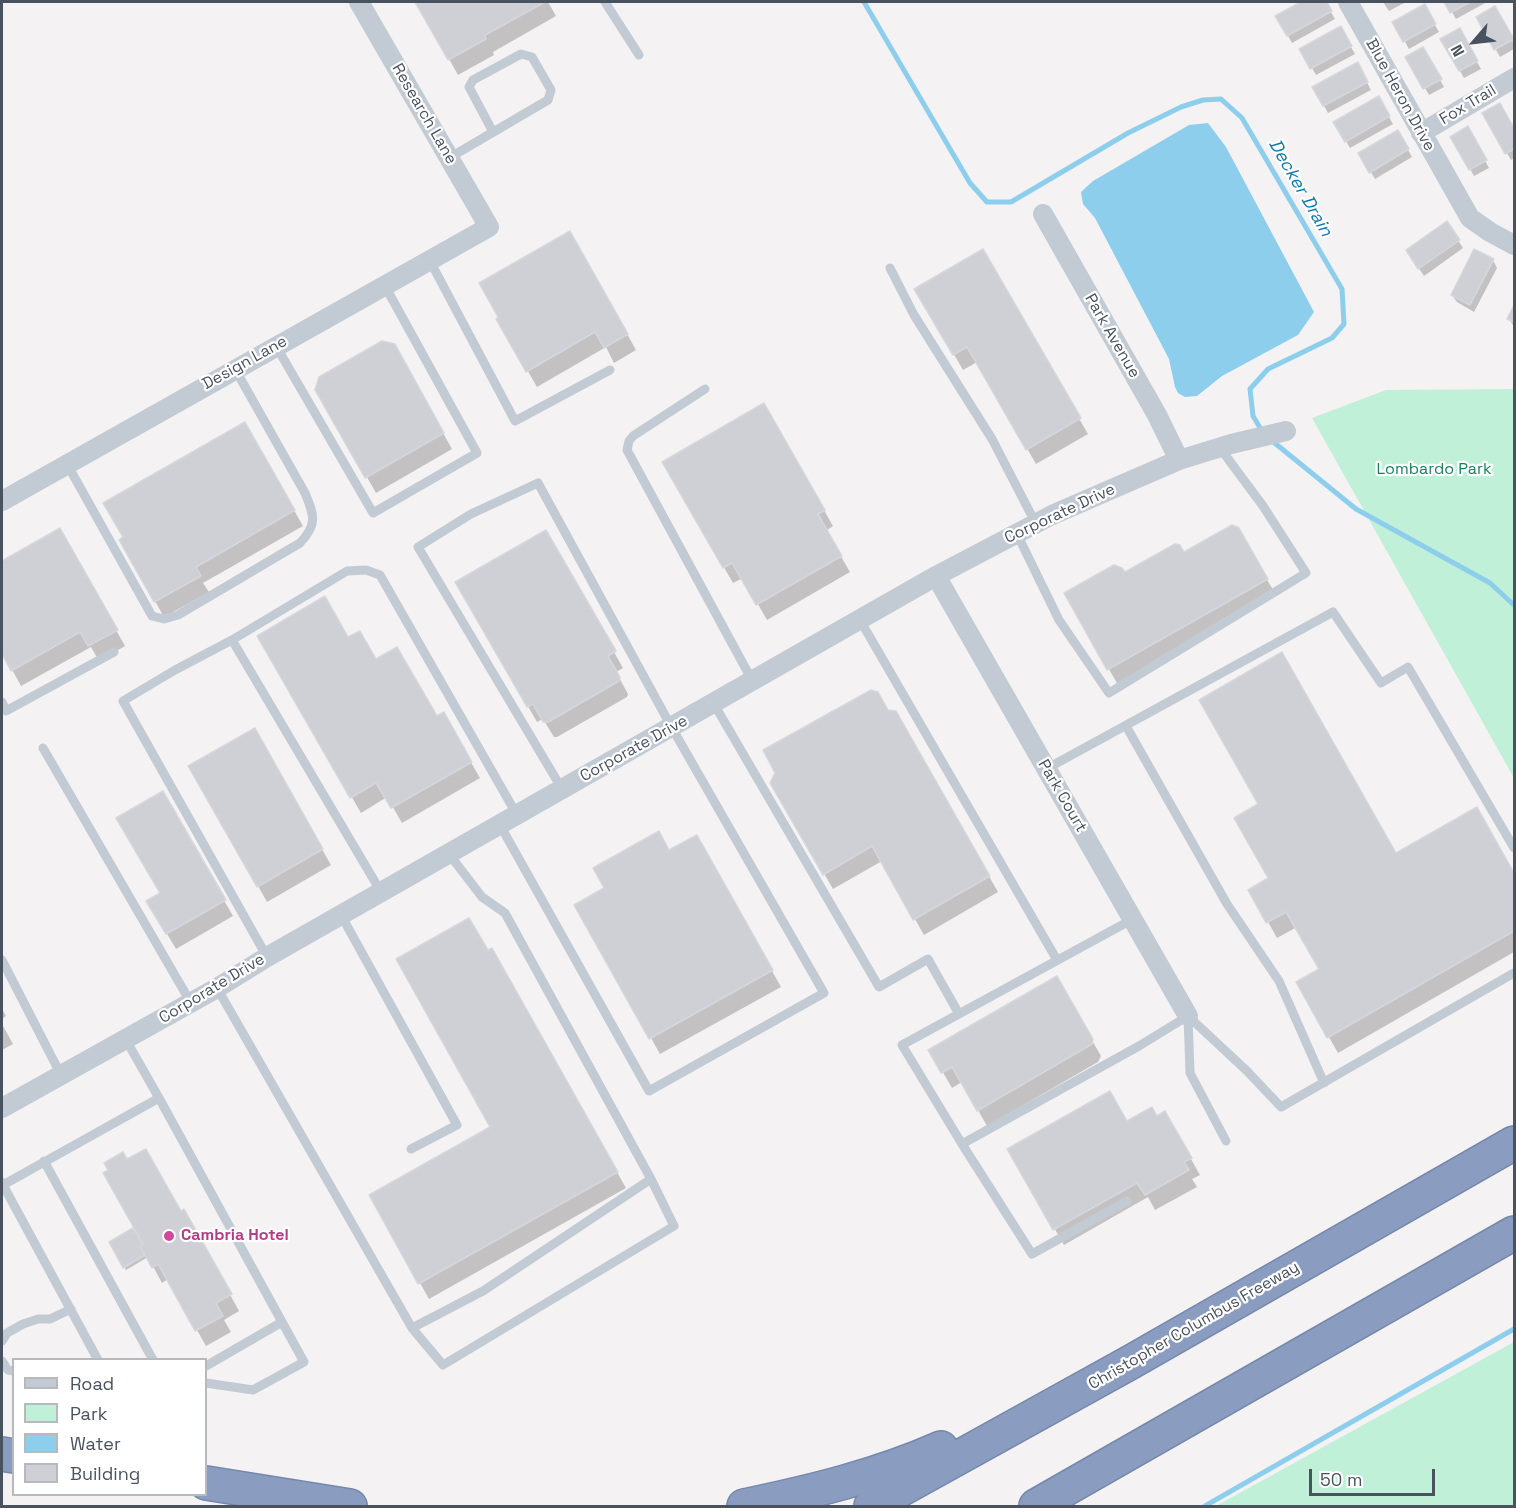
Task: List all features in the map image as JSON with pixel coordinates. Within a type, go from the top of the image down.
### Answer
[{"type":"highway","name":"Christopher Columbus Freeway","points":[[872,1506],[1131,1362],[1515,1143]]},
{"type":"highway","points":[[1036,1506],[1515,1233]]},
{"type":"highway","points":[[744,1506],[850,1480],[913,1460],[1131,1362]]},
{"type":"highway","points":[[207,1483],[350,1506]]},
{"type":"street","name":"Research Lane","points":[[359,2],[489,227]]},
{"type":"street","name":"Blue Heron Drive","points":[[1348,2],[1470,218],[1515,245]]},
{"type":"street","name":"Fox Trail","points":[[1421,133],[1515,78]]},
{"type":"street","name":"Park Avenue","points":[[1043,214],[1157,415],[1179,460]]},
{"type":"street","name":"Design Lane","points":[[2,501],[489,227]]},
{"type":"street","name":"Corporate Drive","points":[[2,1108],[191,1003],[267,957],[936,576],[1036,524],[1179,460],[1286,431]]},
{"type":"street","name":"Park Court","points":[[936,576],[1046,770],[1134,918],[1188,1016]]},
{"type":"lane","points":[[605,2],[639,55]]},
{"type":"lane","points":[[449,158],[548,100],[551,90],[532,57],[520,54],[473,80],[469,87],[493,132]]},
{"type":"lane","points":[[430,261],[515,421],[610,370]]},
{"type":"lane","points":[[890,268],[914,315],[992,439],[1036,524]]},
{"type":"lane","points":[[276,346],[373,513],[477,453],[386,286]]},
{"type":"lane","points":[[67,464],[152,616],[164,619],[178,615],[300,543],[309,534],[313,524],[312,511],[305,493],[235,369]]},
{"type":"lane","points":[[705,389],[633,435],[627,450],[753,682]]},
{"type":"lane","points":[[1017,534],[1059,620],[1109,693],[1306,573],[1263,506],[1220,448]]},
{"type":"lane","points":[[267,957],[123,701],[232,640],[347,571],[366,570],[380,574],[650,1091],[824,993],[672,728],[538,483],[471,514],[418,547],[562,790]]},
{"type":"lane","points":[[1046,770],[1334,612],[1381,683],[1408,667],[1515,848]]},
{"type":"lane","points":[[860,620],[1057,960]]},
{"type":"lane","points":[[232,640],[381,892]]},
{"type":"lane","points":[[2,702],[6,711],[114,652]]},
{"type":"lane","points":[[714,704],[879,987],[928,959],[959,1014]]},
{"type":"lane","points":[[1126,726],[1227,904],[1279,981],[1324,1083]]},
{"type":"lane","points":[[43,748],[191,1003]]},
{"type":"lane","points":[[217,988],[412,1328],[443,1365],[674,1226],[651,1179],[505,913],[482,897],[449,854]]},
{"type":"lane","points":[[341,915],[457,1125],[411,1149]]},
{"type":"lane","points":[[1127,1201],[1032,1254],[902,1044],[1134,918]]},
{"type":"lane","points":[[2,960],[61,1075]]},
{"type":"lane","points":[[1188,1016],[1247,1071],[1281,1107],[1515,973]]},
{"type":"lane","points":[[962,1144],[1139,1046],[1188,1016]]},
{"type":"lane","points":[[1188,1016],[1190,1073],[1226,1141]]},
{"type":"lane","points":[[126,1040],[304,1362],[253,1390],[207,1383]]},
{"type":"lane","points":[[97,1358],[2,1184],[159,1098]]},
{"type":"lane","points":[[44,1161],[152,1358]]},
{"type":"lane","points":[[412,1328],[483,1291],[651,1179]]},
{"type":"lane","points":[[2,1341],[7,1333],[23,1324],[38,1319],[50,1319],[71,1309]]},
{"type":"lane","points":[[207,1365],[282,1322]]},
{"type":"green space","name":"Lombardo Park","points":[[1514,389],[1514,778],[1312,418],[1386,390]]},
{"type":"green space","points":[[1514,1342],[1514,1506],[1216,1506]]},
{"type":"water","points":[[1208,123],[1226,147],[1314,312],[1298,335],[1222,376],[1197,396],[1185,397],[1178,393],[1169,359],[1095,218],[1083,204],[1081,192],[1093,181],[1189,125]]},
{"type":"building","points":[[415,2],[545,2],[485,35],[486,39],[448,60]]},
{"type":"building","points":[[1301,2],[1327,2],[1332,11],[1287,36],[1275,16]]},
{"type":"building","points":[[1444,2],[1470,2],[1450,13]]},
{"type":"building","points":[[1425,4],[1436,24],[1403,42],[1392,22]]},
{"type":"building","points":[[1495,6],[1514,39],[1494,50],[1476,17]]},
{"type":"building","points":[[1341,26],[1352,46],[1310,69],[1299,49]]},
{"type":"building","points":[[1460,28],[1478,61],[1459,71],[1440,39]]},
{"type":"building","points":[[1423,47],[1442,79],[1423,89],[1405,57]]},
{"type":"building","points":[[1358,62],[1368,82],[1323,106],[1312,87]]},
{"type":"building","points":[[1379,96],[1390,116],[1345,142],[1333,122]]},
{"type":"building","points":[[1500,103],[1514,128],[1514,149],[1505,154],[1482,113]]},
{"type":"building","points":[[1468,126],[1487,160],[1469,170],[1450,137]]},
{"type":"building","points":[[1398,130],[1409,149],[1369,173],[1358,153]]},
{"type":"building","points":[[1447,221],[1460,240],[1418,269],[1406,250]]},
{"type":"building","points":[[570,231],[628,334],[604,348],[595,332],[526,372],[479,283]]},
{"type":"building","points":[[983,249],[1081,418],[1026,450],[967,347],[953,355],[914,289]]},
{"type":"building","points":[[1474,249],[1494,259],[1470,305],[1451,295]]},
{"type":"building","points":[[1514,305],[1514,322],[1507,319]]},
{"type":"building","points":[[382,341],[395,344],[444,433],[365,478],[315,390],[319,377]]},
{"type":"building","points":[[764,403],[825,510],[818,514],[842,556],[756,605],[732,563],[723,568],[662,462]]},
{"type":"building","points":[[245,422],[295,510],[196,567],[201,576],[154,602],[119,540],[123,537],[103,503]]},
{"type":"building","points":[[1232,525],[1239,528],[1268,579],[1107,670],[1064,593],[1114,565],[1125,572],[1175,544],[1180,545],[1184,552]]},
{"type":"building","points":[[60,528],[118,630],[88,646],[80,632],[11,671],[2,654],[2,561]]},
{"type":"building","points":[[546,530],[616,651],[608,656],[620,677],[619,681],[548,722],[543,722],[533,704],[527,707],[455,582]]},
{"type":"building","points":[[325,596],[348,637],[360,631],[376,659],[397,647],[437,716],[444,712],[472,762],[391,808],[376,783],[350,798],[257,636]]},
{"type":"building","points":[[1282,652],[1396,853],[1477,807],[1514,873],[1514,931],[1327,1038],[1296,982],[1319,969],[1286,912],[1266,923],[1248,890],[1268,878],[1234,818],[1258,804],[1199,700]]},
{"type":"building","points":[[871,690],[878,692],[888,710],[896,711],[990,876],[913,920],[872,846],[823,875],[770,783],[775,773],[763,750]]},
{"type":"building","points":[[255,728],[323,849],[257,887],[188,766]]},
{"type":"building","points":[[163,791],[226,900],[166,934],[146,901],[160,893],[116,818]]},
{"type":"building","points":[[659,831],[669,850],[697,835],[773,970],[649,1039],[574,905],[604,888],[593,868]]},
{"type":"building","points":[[469,918],[488,950],[492,948],[618,1172],[418,1284],[369,1195],[490,1127],[396,959]]},
{"type":"building","points":[[1057,976],[1093,1039],[1092,1044],[977,1111],[952,1067],[941,1073],[928,1050]]},
{"type":"building","points":[[1110,1091],[1127,1121],[1152,1107],[1157,1116],[1165,1111],[1192,1158],[1184,1162],[1189,1170],[1145,1195],[1137,1183],[1053,1230],[1007,1149]]},
{"type":"building","name":"Cambria Hotel","points":[[146,1149],[181,1211],[184,1209],[232,1294],[216,1303],[223,1316],[195,1331],[158,1264],[152,1268],[140,1246],[143,1244],[103,1173],[108,1170],[104,1163],[123,1152],[127,1159]]},
{"type":"building","points":[[133,1228],[143,1244],[140,1246],[145,1255],[123,1268],[109,1242]]},
{"type":"waterway","name":"Decker Drain","points":[[864,2],[970,183],[987,202],[1011,202],[1128,133],[1181,107],[1203,100],[1221,99],[1242,118],[1342,289],[1344,324],[1332,338],[1268,369],[1250,389],[1253,416],[1262,431]]},
{"type":"waterway","name":"Decker Drain","points":[[1271,440],[1356,509],[1490,583],[1514,605]]},
{"type":"waterway","points":[[1205,1506],[1514,1329]]},
{"type":"place","name":"Cambria Hotel","points":[[169,1236]]}]
